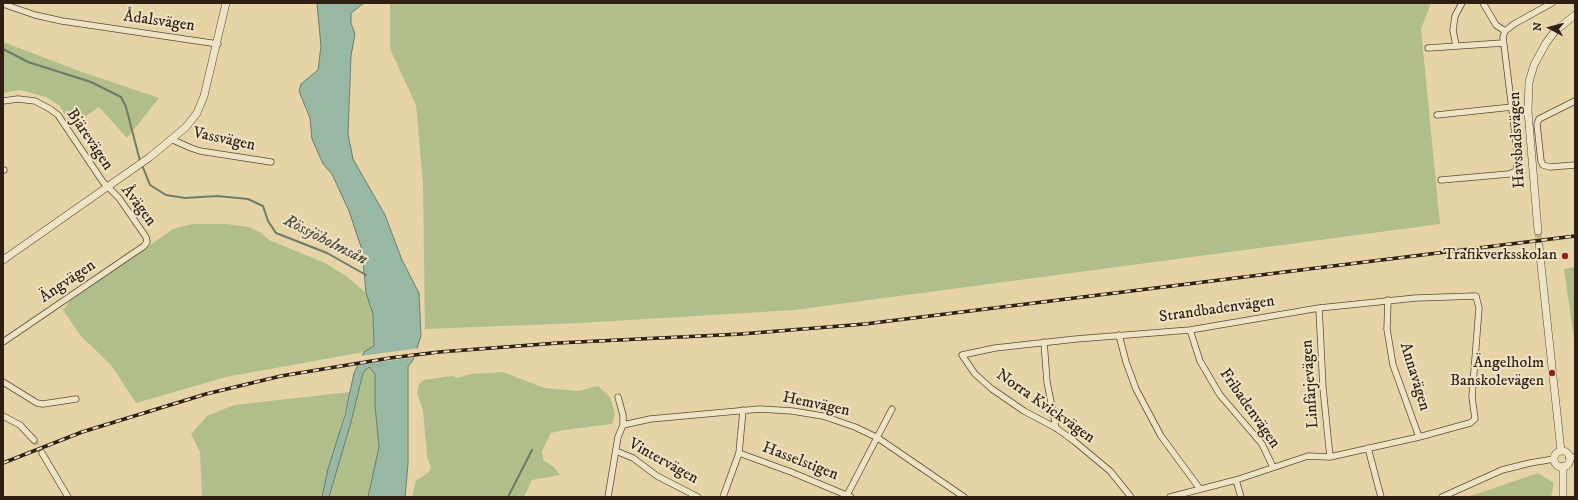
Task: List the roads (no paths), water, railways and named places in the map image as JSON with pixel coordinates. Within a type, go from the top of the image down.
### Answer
[{"type":"street","points":[[3,260],[150,157],[173,140],[186,127],[201,105],[218,44],[226,3]]},
{"type":"street","points":[[1456,46],[1453,30],[1455,16],[1462,3]]},
{"type":"street","points":[[1483,3],[1496,25],[1505,31]]},
{"type":"street","points":[[1441,180],[1510,174],[1516,171],[1518,158],[1503,43],[1505,31],[1514,24],[1552,3]]},
{"type":"street","name":"Ådalsvägen","points":[[3,4],[62,21],[218,44]]},
{"type":"street","name":"Havsbadsvägen","points":[[1538,231],[1528,111],[1529,82],[1534,65],[1546,43],[1555,32],[1575,14]]},
{"type":"street","points":[[1428,48],[1503,43]]},
{"type":"street","name":"Bjärevägen","points":[[3,101],[9,99],[27,100],[39,102],[50,108],[64,123],[107,188]]},
{"type":"street","points":[[1575,101],[1539,119],[1537,129],[1541,161],[1545,167],[1575,165]]},
{"type":"street","points":[[1437,114],[1512,107]]},
{"type":"street","name":"Vassvägen","points":[[173,140],[196,150],[271,162]]},
{"type":"street","name":"Åvägen","points":[[107,188],[119,198],[146,237],[146,242]]},
{"type":"street","name":"Ängvägen","points":[[3,342],[144,246],[146,242]]},
{"type":"street","points":[[1540,246],[1560,451]]},
{"type":"street","name":"Strandbadenvägen","points":[[962,355],[995,348],[1044,342],[1119,334],[1190,330],[1319,308],[1388,300],[1476,296],[1479,308],[1472,397],[1475,419],[1470,423],[1419,437]]},
{"type":"street","name":"Annavägen","points":[[1388,300],[1387,329],[1393,365],[1419,437]]},
{"type":"street","name":"Linfärjevägen","points":[[1319,308],[1323,388],[1330,458]]},
{"type":"street","name":"Fribadenvägen","points":[[1190,330],[1200,361],[1220,395],[1262,444],[1273,467],[1236,480]]},
{"type":"street","points":[[1119,334],[1126,362],[1136,389],[1161,436],[1200,489]]},
{"type":"street","points":[[1044,342],[1047,382],[1056,428]]},
{"type":"street","name":"Norra Kvickvägen","points":[[962,355],[976,374],[992,388],[1024,411],[1056,428],[1110,471],[1131,497]]},
{"type":"street","points":[[3,382],[37,403],[43,404],[76,399]]},
{"type":"street","points":[[608,497],[616,451],[623,425],[623,415],[618,397]]},
{"type":"street","name":"Hemvägen","points":[[623,425],[650,419],[743,410],[775,409],[823,416],[855,427],[878,438],[964,497]]},
{"type":"street","points":[[848,496],[892,409]]},
{"type":"street","points":[[723,497],[739,453],[743,410]]},
{"type":"street","points":[[3,416],[20,425],[34,440]]},
{"type":"street","points":[[1273,467],[1308,456],[1330,458],[1419,437]]},
{"type":"street","points":[[1368,448],[1381,497]]},
{"type":"street","name":"Vintervägen","points":[[616,451],[633,458],[657,476],[698,497]]},
{"type":"street","points":[[1554,459],[1558,465],[1563,466],[1568,463],[1572,457],[1566,452],[1560,451]]},
{"type":"street","points":[[1554,459],[1556,454],[1560,451]]},
{"type":"street","points":[[42,453],[68,497]]},
{"type":"street","name":"Hasselstigen","points":[[739,453],[848,496]]},
{"type":"street","points":[[1442,497],[1502,470],[1530,462],[1554,459]]},
{"type":"street","points":[[1563,466],[1563,497]]},
{"type":"street","points":[[1170,497],[1236,480],[1240,497]]},
{"type":"waterway","name":"Rössjöholmsån","points":[[3,49],[28,62],[91,82],[121,97],[126,107],[140,161]]},
{"type":"waterway","name":"Rössjöholmsån","points":[[142,165],[150,185],[166,195],[185,198],[217,196],[248,199],[263,206],[268,221],[276,233],[327,253],[366,275]]},
{"type":"waterway","points":[[508,497],[532,450]]},
{"type":"tunnel","points":[[1538,231],[1539,246]]},
{"type":"tunnel","points":[[34,440],[42,453]]},
{"type":"railway","points":[[3,463],[82,432],[206,394],[281,376],[390,358],[439,352],[558,343],[741,334],[865,324],[1575,236]]},
{"type":"place","name":"Trafikverksskolan","points":[[1565,256]]},
{"type":"place","name":"Ängelholm Banskolevägen","points":[[1552,373]]}]
